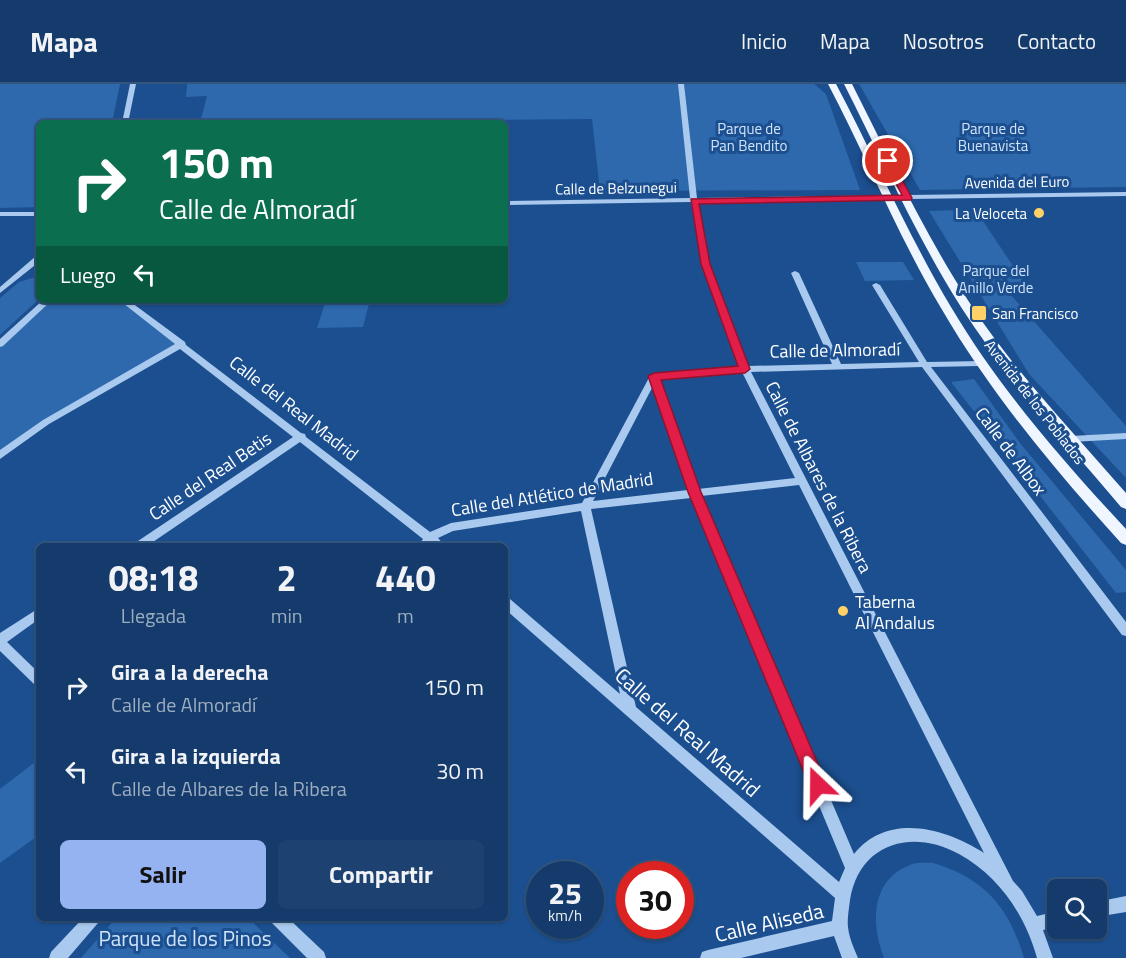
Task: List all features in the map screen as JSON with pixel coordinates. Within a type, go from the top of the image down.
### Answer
[{"type":"main road","points":[[825,84],[841,101]]},
{"type":"main road","name":"Avenida de los Poblados","points":[[832,84],[936,291],[980,363],[1126,539]]},
{"type":"main road","name":"Avenida de los Poblados","points":[[848,84],[938,260],[968,309],[1003,360],[1126,503]]},
{"type":"street","points":[[126,120],[133,84]]},
{"type":"street","points":[[681,84],[694,201]]},
{"type":"street","name":"Avenida del Euro","points":[[908,198],[1126,194]]},
{"type":"street","name":"Calle de Belzunegui","points":[[508,203],[908,198]]},
{"type":"street","name":"Calle de Albares de la Ribera","points":[[694,201],[706,264],[745,369],[1008,886]]},
{"type":"street","points":[[0,214],[36,214]]},
{"type":"street","points":[[0,291],[36,261]]},
{"type":"street","points":[[795,273],[838,367]]},
{"type":"street","name":"Calle de Albox","points":[[876,285],[925,365],[1126,631]]},
{"type":"street","points":[[0,344],[45,303]]},
{"type":"street","name":"Calle del Real Madrid","points":[[127,303],[302,436],[427,542]]},
{"type":"street","points":[[0,455],[46,422],[182,344]]},
{"type":"street","name":"Calle de Almoradí","points":[[654,376],[745,369],[980,363]]},
{"type":"street","points":[[654,376],[694,492],[852,867]]},
{"type":"street","points":[[630,710],[585,506],[654,376]]},
{"type":"street","name":"Calle del Real Betis","points":[[143,543],[302,436]]},
{"type":"street","points":[[1071,440],[1126,436]]},
{"type":"street","name":"Calle del Atlético de Madrid","points":[[427,542],[451,527],[585,506],[800,481]]},
{"type":"street","name":"Calle del Real Madrid","points":[[508,605],[842,894]]},
{"type":"street","points":[[36,615],[0,642],[36,678]]},
{"type":"street","points":[[850,958],[840,927],[842,894],[852,867],[869,847],[893,836],[921,835],[952,843],[981,861],[1008,886],[1033,924],[1044,958]]},
{"type":"street","points":[[1107,908],[1126,904]]},
{"type":"street","points":[[57,958],[90,921]]},
{"type":"street","points":[[280,921],[318,958]]},
{"type":"street","points":[[1033,924],[1047,921]]},
{"type":"street","name":"Calle Aliseda","points":[[708,958],[840,927]]},
{"type":"green space","points":[[0,84],[120,84],[113,120],[36,120],[36,207],[0,208]]},
{"type":"green space","name":"Parque de Pan Bendito","points":[[187,84],[814,84],[826,94],[860,190],[600,191],[592,119],[201,120],[207,96],[186,97]]},
{"type":"green space","name":"Parque de Buenavista","points":[[859,84],[1126,84],[1126,187],[920,190]]},
{"type":"green space","name":"Parque del Anillo Verde","points":[[929,211],[977,212],[1027,287],[1011,295],[1126,426],[1126,478],[1029,374]]},
{"type":"green space","points":[[856,262],[903,262],[914,280],[865,281]]},
{"type":"green space","points":[[36,277],[36,302],[0,335],[0,298],[19,282]]},
{"type":"green space","points":[[46,303],[127,303],[182,344],[43,421],[0,455],[0,345]]},
{"type":"green space","points":[[325,303],[369,303],[363,327],[317,328]]},
{"type":"green space","points":[[974,379],[1020,443],[1126,570],[1126,592],[1116,593],[951,382]]},
{"type":"green space","points":[[36,761],[36,837],[0,863],[0,789]]},
{"type":"green space","points":[[933,863],[967,877],[992,897],[1011,924],[1024,958],[884,958],[876,918],[881,892],[887,881],[897,872],[912,864]]},
{"type":"green space","name":"Parque de los Pinos","points":[[113,921],[251,921],[290,958],[81,958]]},
{"type":"place","name":"La Veloceta","points":[[1039,213]]},
{"type":"place","name":"San Francisco","points":[[979,313]]},
{"type":"place","name":"Taberna Al Andalus","points":[[843,611]]},
{"type":"route","points":[[818,785],[694,492],[654,376],[745,369],[706,264],[694,201],[908,198],[888,161]]}]
